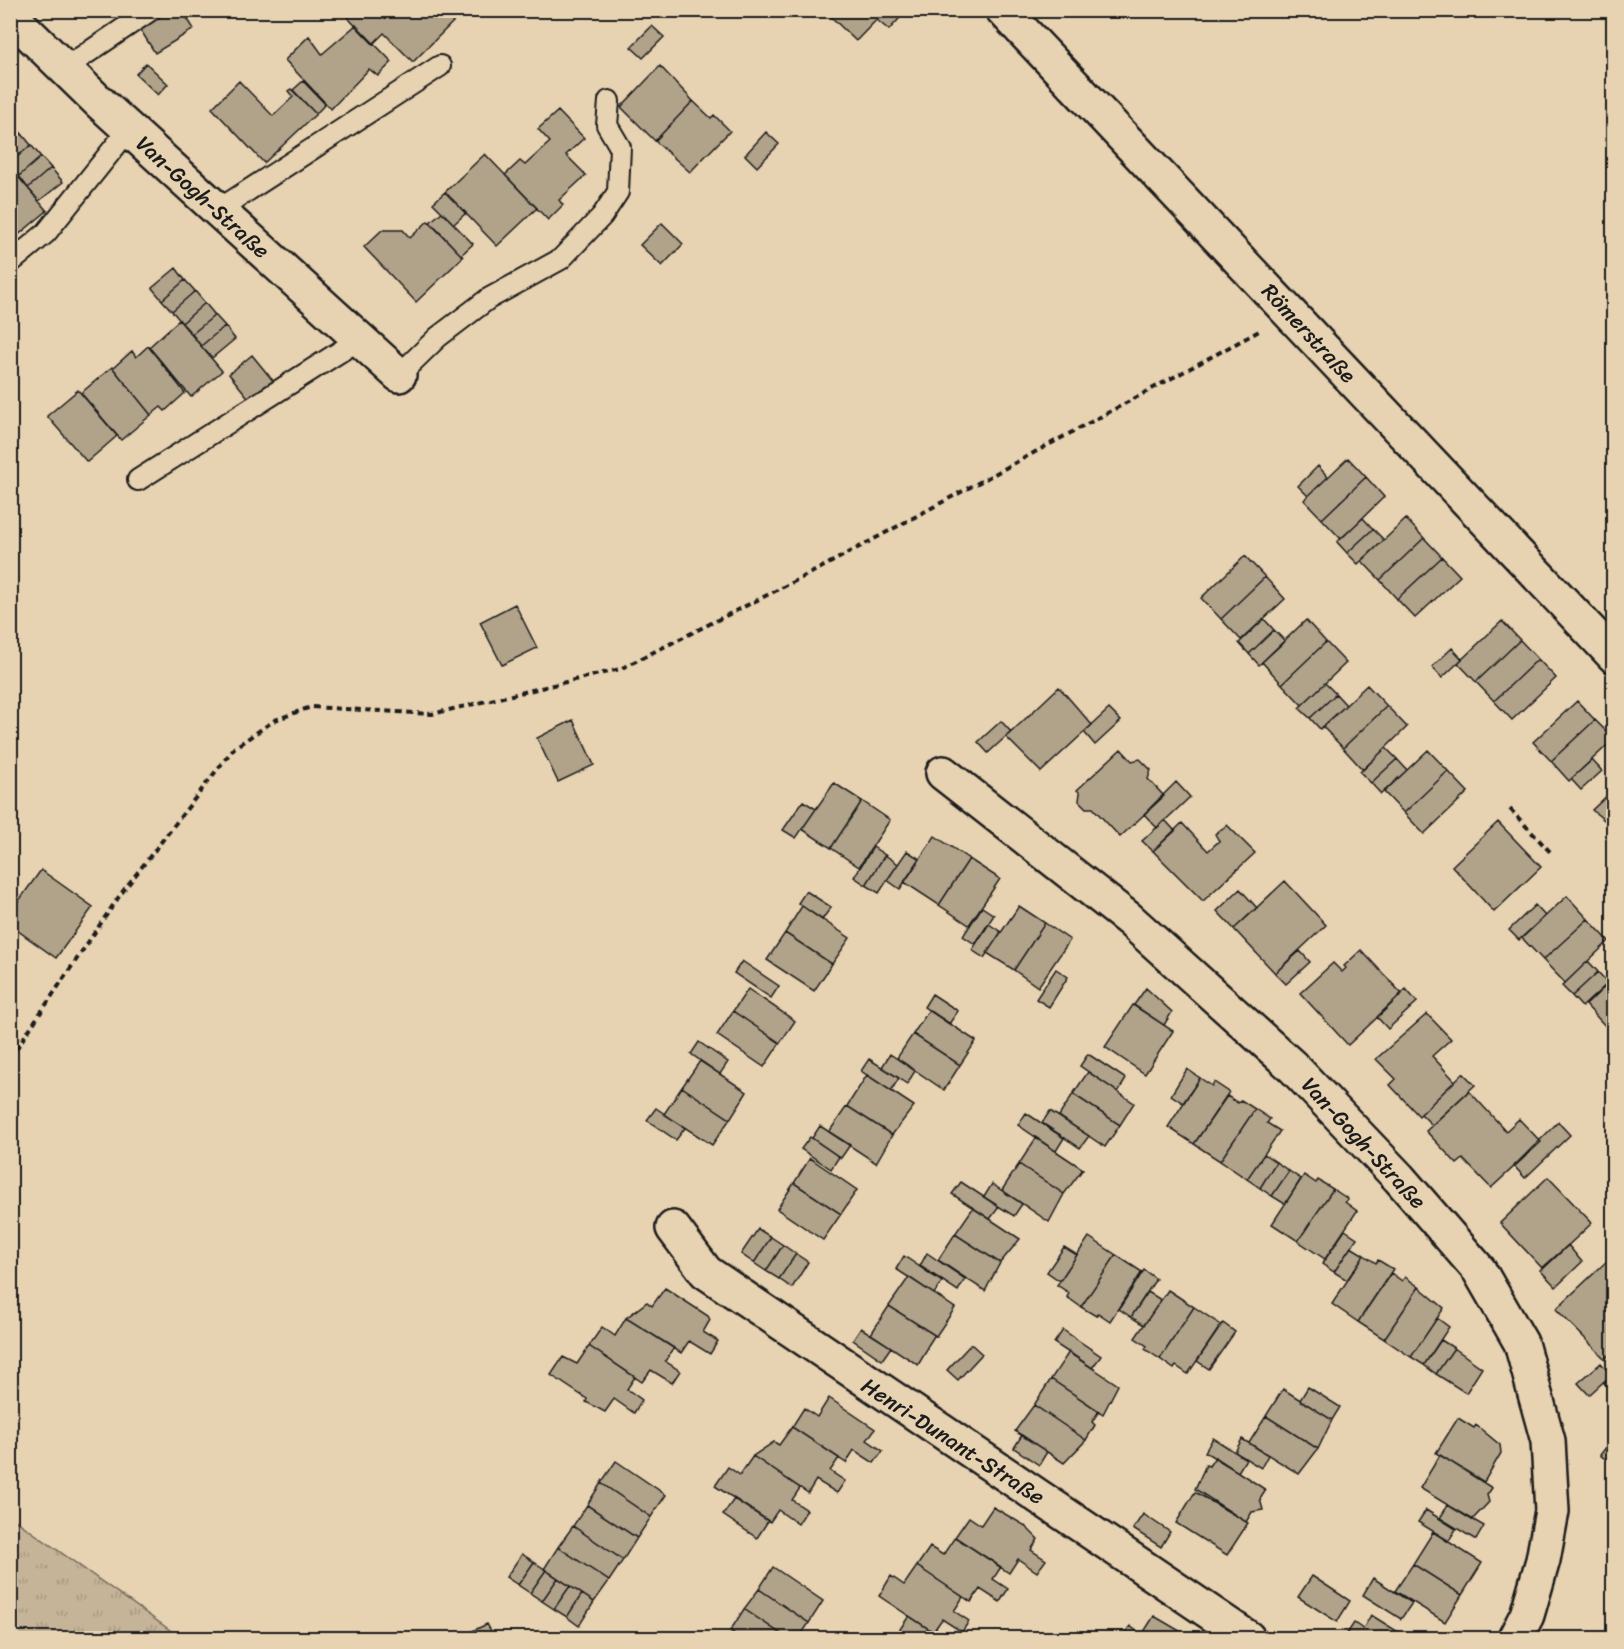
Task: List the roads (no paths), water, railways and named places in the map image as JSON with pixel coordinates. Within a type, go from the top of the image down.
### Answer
[{"type":"street","name":"Römerstraße","points":[[1003,10],[1614,656]]},
{"type":"street","name":"Van-Gogh-Straße","points":[[10,15],[129,129],[399,375]]},
{"type":"street","name":"Van-Gogh-Straße","points":[[943,773],[1129,919],[1293,1067],[1399,1178],[1479,1270],[1521,1343],[1548,1441],[1552,1511],[1543,1560],[1527,1615],[1515,1638]]},
{"type":"street","name":"Henri-Dunant-Straße","points":[[674,1227],[706,1272],[715,1279],[1248,1638]]},
{"type":"lane","points":[[65,68],[151,10]]},
{"type":"lane","points":[[218,210],[440,66]]},
{"type":"lane","points":[[399,375],[438,338],[488,299],[561,259],[602,216],[618,192],[620,147],[607,125],[609,101]]},
{"type":"lane","points":[[10,263],[46,232],[129,129]]},
{"type":"lane","points":[[138,480],[360,339]]}]
